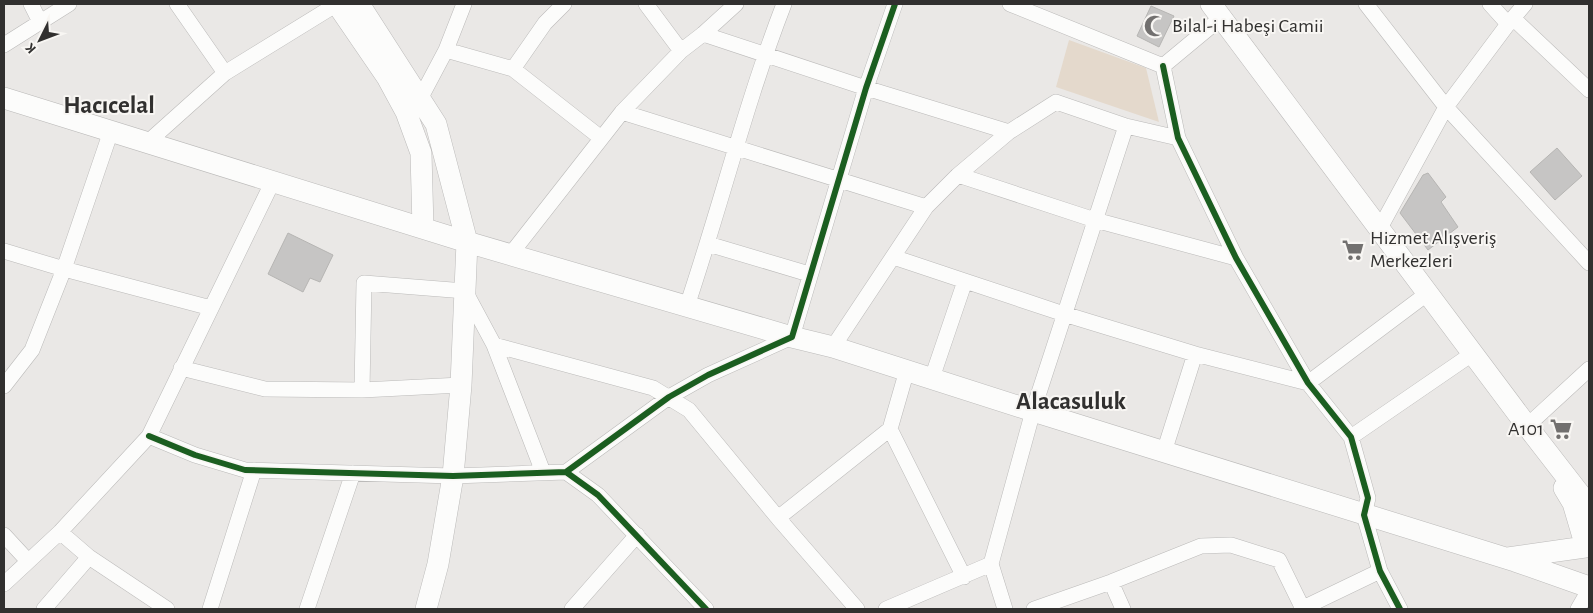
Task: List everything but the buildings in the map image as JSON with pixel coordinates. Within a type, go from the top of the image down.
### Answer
[{"type":"main road","points":[[337,4],[387,77],[413,106],[436,124],[467,242],[461,385],[453,476],[438,564],[426,609]]},
{"type":"main road","points":[[359,4],[413,106],[421,152],[423,228]]},
{"type":"main road","points":[[1217,11],[1526,426],[1589,506]]},
{"type":"main road","points":[[4,98],[510,255],[792,337],[833,347],[1506,558],[1589,588]]},
{"type":"main road","points":[[1526,426],[1573,502],[1587,546]]},
{"type":"main road","points":[[1506,558],[1587,546]]},
{"type":"main road","points":[[1587,546],[1580,555],[1578,564],[1579,573],[1589,588]]},
{"type":"street","points":[[31,4],[40,22]]},
{"type":"street","points":[[4,44],[69,4]]},
{"type":"street","points":[[177,4],[225,73]]},
{"type":"street","points":[[148,142],[225,73],[337,4]]},
{"type":"street","points":[[413,106],[446,50],[464,4]]},
{"type":"street","points":[[513,70],[545,23],[564,4]]},
{"type":"street","points":[[646,4],[681,51]]},
{"type":"street","points":[[510,255],[622,112],[681,51],[704,34],[736,4]]},
{"type":"street","points":[[687,306],[708,244],[764,55],[784,4]]},
{"type":"street","points":[[566,472],[669,397],[708,375],[792,337],[809,274],[866,88],[895,4]]},
{"type":"street","points":[[1010,4],[1163,66]]},
{"type":"street","points":[[1366,4],[1446,107],[1589,263]]},
{"type":"street","points":[[1490,4],[1589,90]]},
{"type":"street","points":[[1380,228],[1446,107],[1525,4]]},
{"type":"street","points":[[1163,66],[1217,11]]},
{"type":"street","points":[[704,34],[866,88],[1009,132]]},
{"type":"street","points":[[446,50],[513,70],[601,138]]},
{"type":"street","points":[[1163,66],[1178,138],[1236,258],[1308,383],[1351,437],[1368,498],[1364,515],[1380,571],[1400,609]]},
{"type":"street","points":[[833,347],[926,207],[958,175],[1009,132],[1056,102],[1126,126],[1178,138]]},
{"type":"street","points":[[622,112],[926,207]]},
{"type":"street","points":[[1005,609],[991,564],[1034,411],[1126,126]]},
{"type":"street","points":[[4,386],[32,350],[64,269],[111,131]]},
{"type":"street","points":[[958,175],[1095,220],[1236,258]]},
{"type":"street","points":[[4,584],[60,532],[149,436],[273,181]]},
{"type":"street","points":[[708,244],[809,274]]},
{"type":"street","points":[[4,251],[211,308]]},
{"type":"street","points":[[893,257],[1064,314],[1195,354],[1308,383]]},
{"type":"street","points":[[932,378],[965,281]]},
{"type":"street","points":[[362,390],[364,284],[465,291],[494,346],[543,472]]},
{"type":"street","points":[[1308,383],[1428,293]]},
{"type":"street","points":[[494,346],[652,388],[689,410],[778,518],[857,609]]},
{"type":"street","points":[[1164,452],[1195,354]]},
{"type":"street","points":[[1351,437],[1472,354]]},
{"type":"street","points":[[181,368],[265,389],[362,390],[461,385]]},
{"type":"street","points":[[1526,426],[1589,369]]},
{"type":"street","points":[[778,518],[890,429],[907,370]]},
{"type":"street","points":[[890,429],[964,577]]},
{"type":"street","points":[[149,436],[195,455],[245,470],[453,476],[566,472],[598,495],[706,609]]},
{"type":"street","points":[[210,609],[254,470]]},
{"type":"street","points":[[307,609],[354,473]]},
{"type":"street","points":[[60,532],[89,557],[166,609]]},
{"type":"street","points":[[4,535],[28,561]]},
{"type":"street","points":[[572,609],[637,535]]},
{"type":"street","points":[[1034,609],[1111,582],[1201,546],[1231,545],[1279,560],[1302,609],[1380,571]]},
{"type":"street","points":[[44,609],[89,557]]},
{"type":"street","points":[[886,609],[991,564]]},
{"type":"street","points":[[1111,582],[1122,609]]},
{"type":"street","points":[[1578,609],[1589,588]]},
{"type":"shaded area","points":[[1069,40],[1146,68],[1159,122],[1056,87]]},
{"type":"cycle path","points":[[566,472],[669,397],[708,375],[792,337],[866,88],[895,4]]},
{"type":"cycle path","points":[[1163,66],[1178,138],[1236,258],[1308,383],[1351,437],[1368,498],[1364,515],[1380,571],[1400,609]]},
{"type":"cycle path","points":[[149,436],[195,455],[245,470],[453,476],[566,472],[598,495],[706,609]]},
{"type":"place","name":"Bilal-i Habeşi Camii","points":[[1155,26]]},
{"type":"place","name":"Hizmet Alışveriş Merkezleri","points":[[1353,250]]},
{"type":"place","name":"A101","points":[[1561,429]]},
{"type":"district","name":"Hacıcelal","points":[[109,105]]},
{"type":"district","name":"Alacasuluk","points":[[1071,401]]}]
